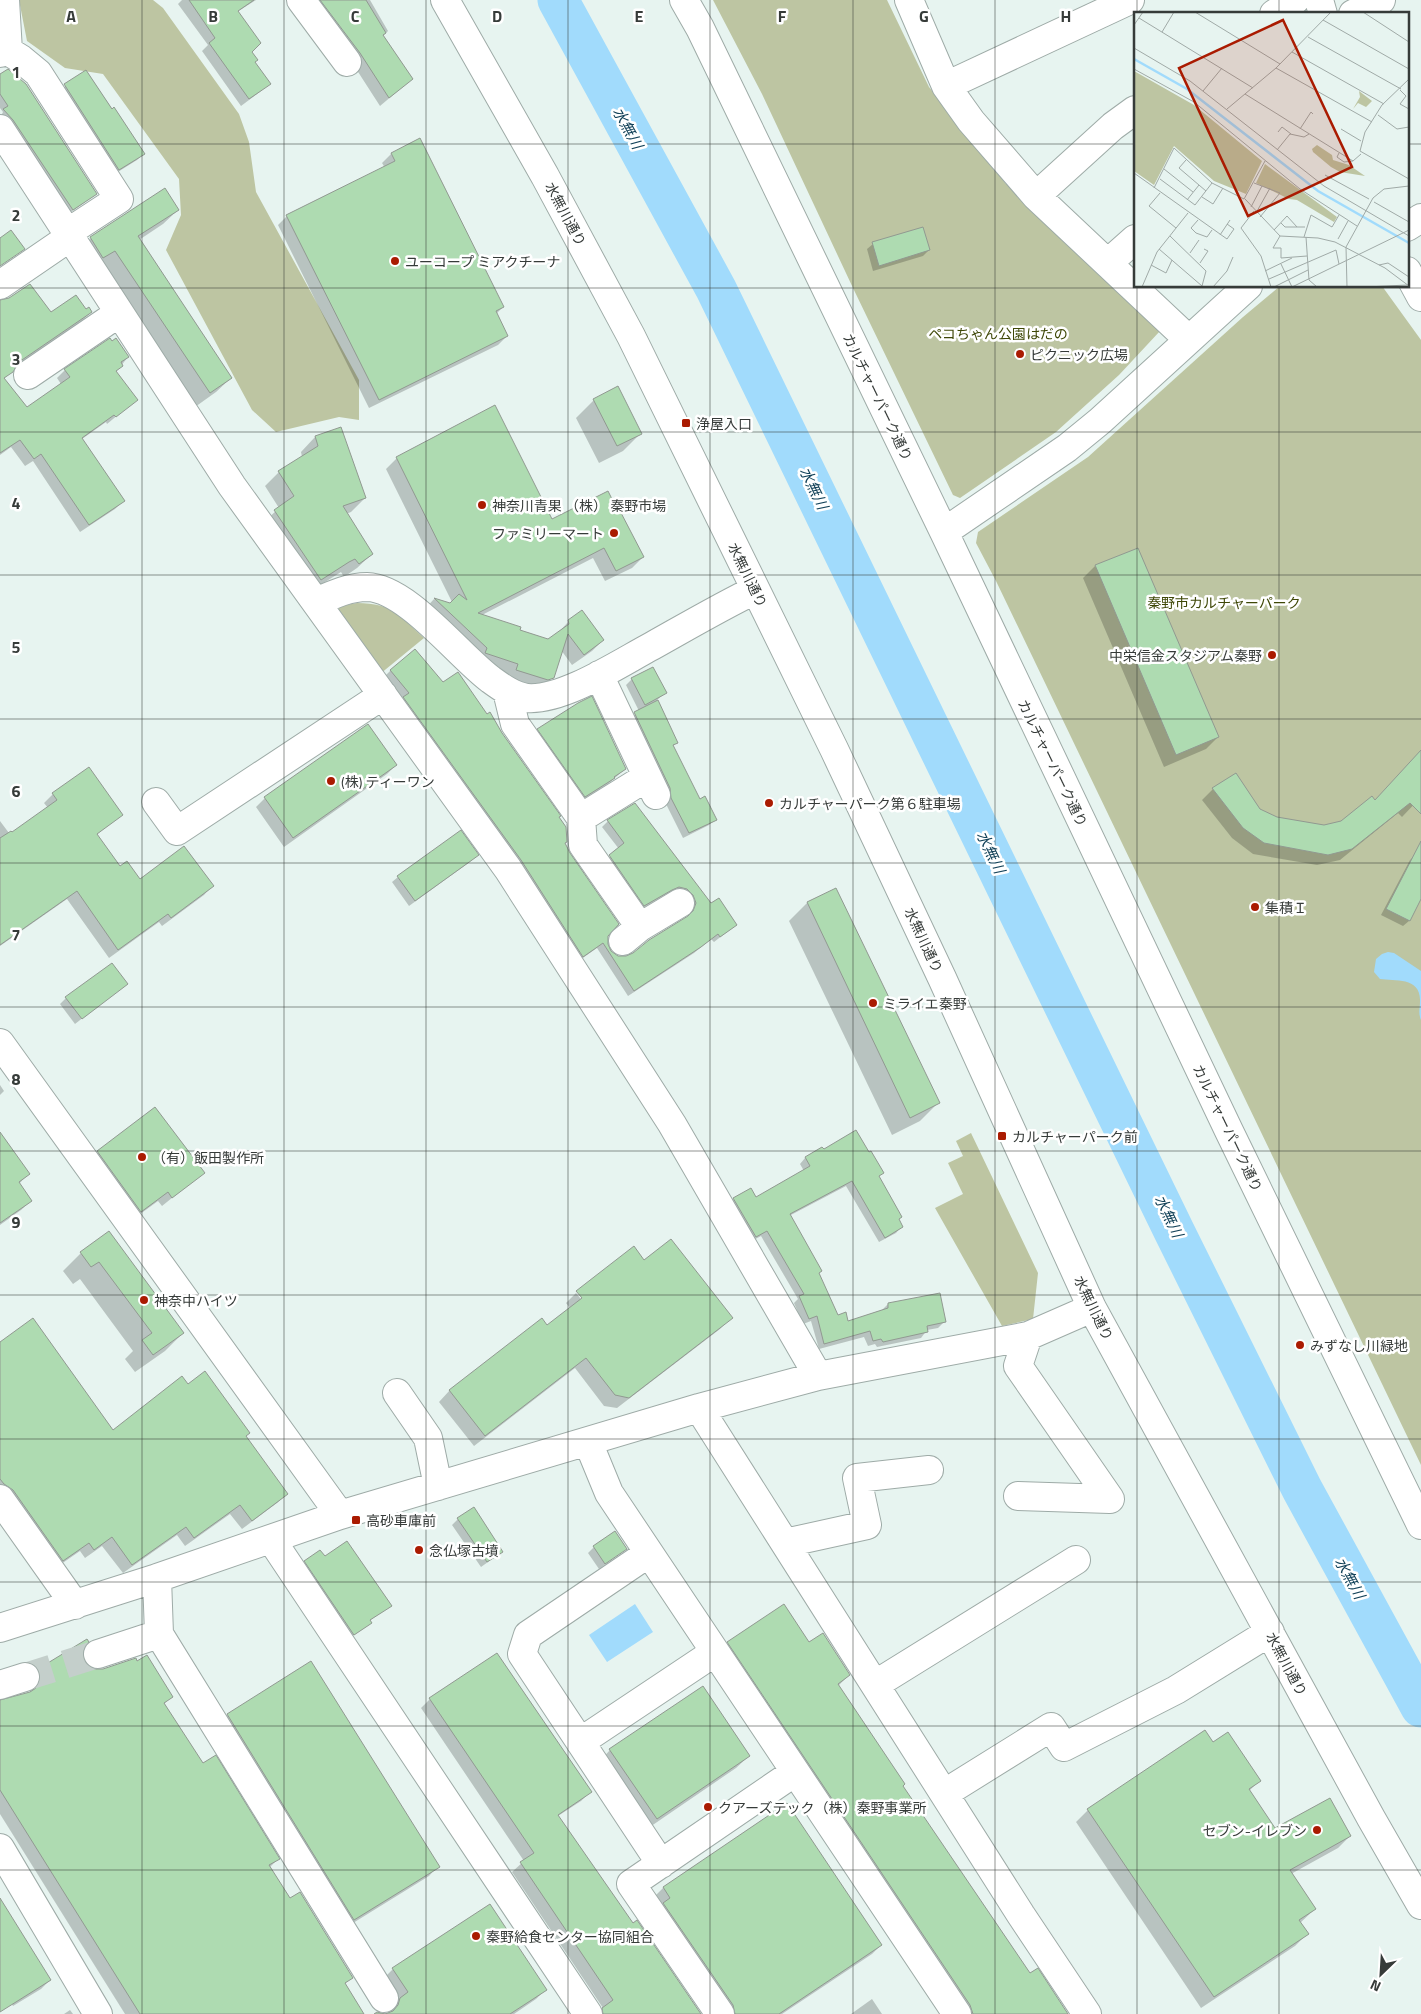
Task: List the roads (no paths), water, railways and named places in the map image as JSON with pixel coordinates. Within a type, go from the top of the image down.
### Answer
[{"type":"street","points":[[0,285],[119,199],[38,74],[22,58],[4,52],[5,0]]},
{"type":"street","points":[[301,0],[346,62]]},
{"type":"street","name":"水無川通り","points":[[445,0],[545,176],[631,336],[839,758],[946,987],[1092,1308],[1371,1818],[1421,1905]]},
{"type":"street","name":"カルチャーパーク通り","points":[[684,0],[700,28],[944,532],[1229,1131],[1421,1525]]},
{"type":"street","points":[[909,0],[946,86],[971,121],[1036,196],[1134,288]]},
{"type":"street","points":[[946,86],[1130,0]]},
{"type":"street","points":[[1277,12],[1295,0]]},
{"type":"street","points":[[1357,12],[1381,0]]},
{"type":"street","points":[[1036,196],[1113,126],[1134,111]]},
{"type":"street","points":[[0,129],[232,486],[508,870],[672,1124],[818,1376]]},
{"type":"street","points":[[1408,226],[1421,218]]},
{"type":"street","points":[[1108,263],[1134,240]]},
{"type":"street","points":[[1134,288],[1188,339]]},
{"type":"street","points":[[944,532],[1067,448],[1100,421],[1246,288]]},
{"type":"street","points":[[28,375],[118,312]]},
{"type":"street","points":[[316,602],[346,590],[367,587],[382,590],[408,605],[484,674],[507,691],[526,698],[546,697],[565,691],[599,675],[755,590]]},
{"type":"street","points":[[581,818],[652,786],[599,675]]},
{"type":"street","points":[[507,691],[515,724],[581,818],[583,845],[631,934],[680,903]]},
{"type":"street","points":[[156,802],[177,832],[383,695]]},
{"type":"street","points":[[0,1043],[340,1515]]},
{"type":"street","points":[[0,1628],[157,1578],[340,1515],[699,1408],[818,1376],[1028,1336],[1092,1308]]},
{"type":"street","points":[[1018,1496],[1116,1506],[1018,1366],[1028,1336]]},
{"type":"street","points":[[397,1393],[428,1438],[438,1486]]},
{"type":"street","points":[[699,1408],[1021,1915],[1087,2014]]},
{"type":"street","points":[[588,1442],[608,1493],[956,2014]]},
{"type":"street","points":[[785,1543],[867,1525],[857,1478],[929,1470]]},
{"type":"street","points":[[0,1499],[75,1604]]},
{"type":"street","points":[[271,1539],[588,2014]]},
{"type":"street","points":[[649,1553],[528,1635],[522,1654],[661,1864]]},
{"type":"street","points":[[876,1684],[1076,1560]]},
{"type":"street","points":[[157,1578],[159,1634],[384,1998]]},
{"type":"street","points":[[945,1793],[1051,1727],[1064,1747],[1176,1690],[1270,1632]]},
{"type":"street","points":[[98,1654],[159,1634]]},
{"type":"street","points":[[580,1742],[715,1652]]},
{"type":"street","points":[[720,2014],[631,1884],[795,1772]]},
{"type":"street","points":[[0,1848],[98,2014]]},
{"type":"water","points":[[1388,952],[1394,953],[1421,971],[1421,1020],[1419,993],[1416,988],[1406,982],[1380,979],[1374,972],[1376,959]]},
{"type":"water","points":[[635,1604],[653,1632],[607,1662],[589,1635]]},
{"type":"waterway","name":"水無川","points":[[558,0],[716,289],[1174,1231],[1302,1489],[1421,1707]]},
{"type":"tunnel","points":[[25,1677],[98,1654]]},
{"type":"place","name":"ユーコープ ミアクチーナ","points":[[395,261]]},
{"type":"place","name":"ピクニック広場","points":[[1020,354]]},
{"type":"place","name":"浄屋入口","points":[[686,423]]},
{"type":"place","name":"神奈川青果 （株） 秦野市場","points":[[482,505]]},
{"type":"place","name":"ファミリーマート","points":[[614,533]]},
{"type":"place","name":"中栄信金スタジアム秦野","points":[[1272,655]]},
{"type":"place","name":"(株) ティーワン","points":[[331,781]]},
{"type":"place","name":"カルチャーパーク第６駐車場","points":[[769,803]]},
{"type":"place","name":"集積Ｉ","points":[[1255,907]]},
{"type":"place","name":"ミライエ秦野","points":[[873,1003]]},
{"type":"place","name":"カルチャーパーク前","points":[[1002,1136]]},
{"type":"place","name":"（有）飯田製作所","points":[[142,1157]]},
{"type":"place","name":"神奈中ハイツ","points":[[144,1300]]},
{"type":"place","name":"みずなし川緑地","points":[[1300,1345]]},
{"type":"place","name":"高砂車庫前","points":[[356,1520]]},
{"type":"place","name":"念仏塚古墳","points":[[419,1550]]},
{"type":"place","name":"クアーズテック（株）秦野事業所","points":[[708,1807]]},
{"type":"place","name":"セブン-イレブン","points":[[1317,1830]]},
{"type":"place","name":"秦野給食センター協同組合","points":[[476,1936]]},
{"type":"park label","name":"ペコちゃん公園はだの","points":[[998,333]]},
{"type":"park label","name":"秦野市カルチャーパーク","points":[[1224,602]]}]
